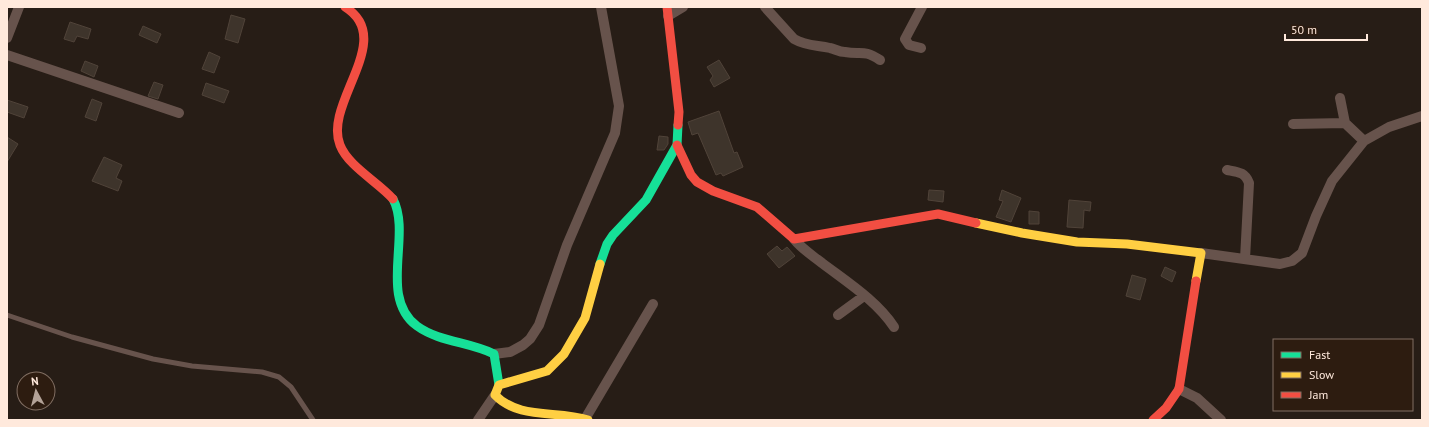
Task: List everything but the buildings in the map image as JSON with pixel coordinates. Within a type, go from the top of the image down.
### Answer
[{"type":"street","points":[[7,38],[19,7]]},
{"type":"street","points":[[345,7],[359,19],[364,28],[364,39],[341,117],[337,136],[343,150],[351,161],[392,196],[399,210],[399,296],[404,313],[412,323],[433,334],[478,346],[494,354],[510,352],[523,345],[530,339],[539,325],[567,245],[615,133],[619,106],[601,7]]},
{"type":"street","points":[[500,385],[547,371],[564,354],[585,318],[600,261],[608,244],[613,235],[646,200],[677,145],[679,112],[667,12],[683,7]]},
{"type":"street","points":[[765,7],[798,42],[805,45],[829,48],[846,53],[866,52],[880,60]]},
{"type":"street","points":[[921,48],[909,45],[905,39],[922,7]]},
{"type":"street","points":[[7,55],[179,113]]},
{"type":"street","points":[[1340,98],[1345,123],[1364,141]]},
{"type":"street","points":[[794,239],[938,214],[1077,242],[1127,244],[1280,264],[1292,261],[1302,253],[1316,216],[1332,181],[1364,141],[1389,127],[1422,116]]},
{"type":"street","points":[[1293,124],[1345,123]]},
{"type":"street","points":[[677,145],[691,175],[697,182],[713,191],[757,207],[794,239],[806,253],[822,263],[883,312],[894,327]]},
{"type":"street","points":[[1227,170],[1241,173],[1247,177],[1249,183],[1245,259]]},
{"type":"street","points":[[1153,420],[1166,408],[1179,389],[1201,253]]},
{"type":"street","points":[[838,314],[864,296]]},
{"type":"street","points":[[495,395],[503,404],[510,408],[587,419],[654,304]]},
{"type":"street","points":[[478,420],[500,385],[494,354]]},
{"type":"street","points":[[1179,389],[1197,398],[1222,420]]},
{"type":"lane","points":[[7,314],[72,337],[152,359],[192,366],[262,372],[278,377],[291,387],[312,420]]},
{"type":"traffic: fast","points":[[600,264],[607,244],[613,235],[646,200],[677,145],[678,125]]},
{"type":"traffic: fast","points":[[393,199],[398,214],[399,230],[397,283],[399,299],[406,314],[417,326],[426,331],[445,339],[494,354],[499,385]]},
{"type":"traffic: slow","points":[[976,223],[1022,233],[1077,242],[1127,244],[1201,253],[1196,281]]},
{"type":"traffic: slow","points":[[588,420],[515,408],[505,403],[495,395],[499,385],[547,371],[564,354],[585,318],[600,264]]},
{"type":"traffic: jam","points":[[345,7],[359,20],[364,36],[362,54],[341,110],[337,128],[340,145],[344,153],[356,167],[393,199]]},
{"type":"traffic: jam","points":[[667,7],[679,112],[678,125]]},
{"type":"traffic: jam","points":[[677,145],[691,175],[697,182],[713,191],[757,207],[794,239],[938,214],[976,223]]},
{"type":"traffic: jam","points":[[1153,420],[1166,408],[1179,389],[1196,281]]}]
